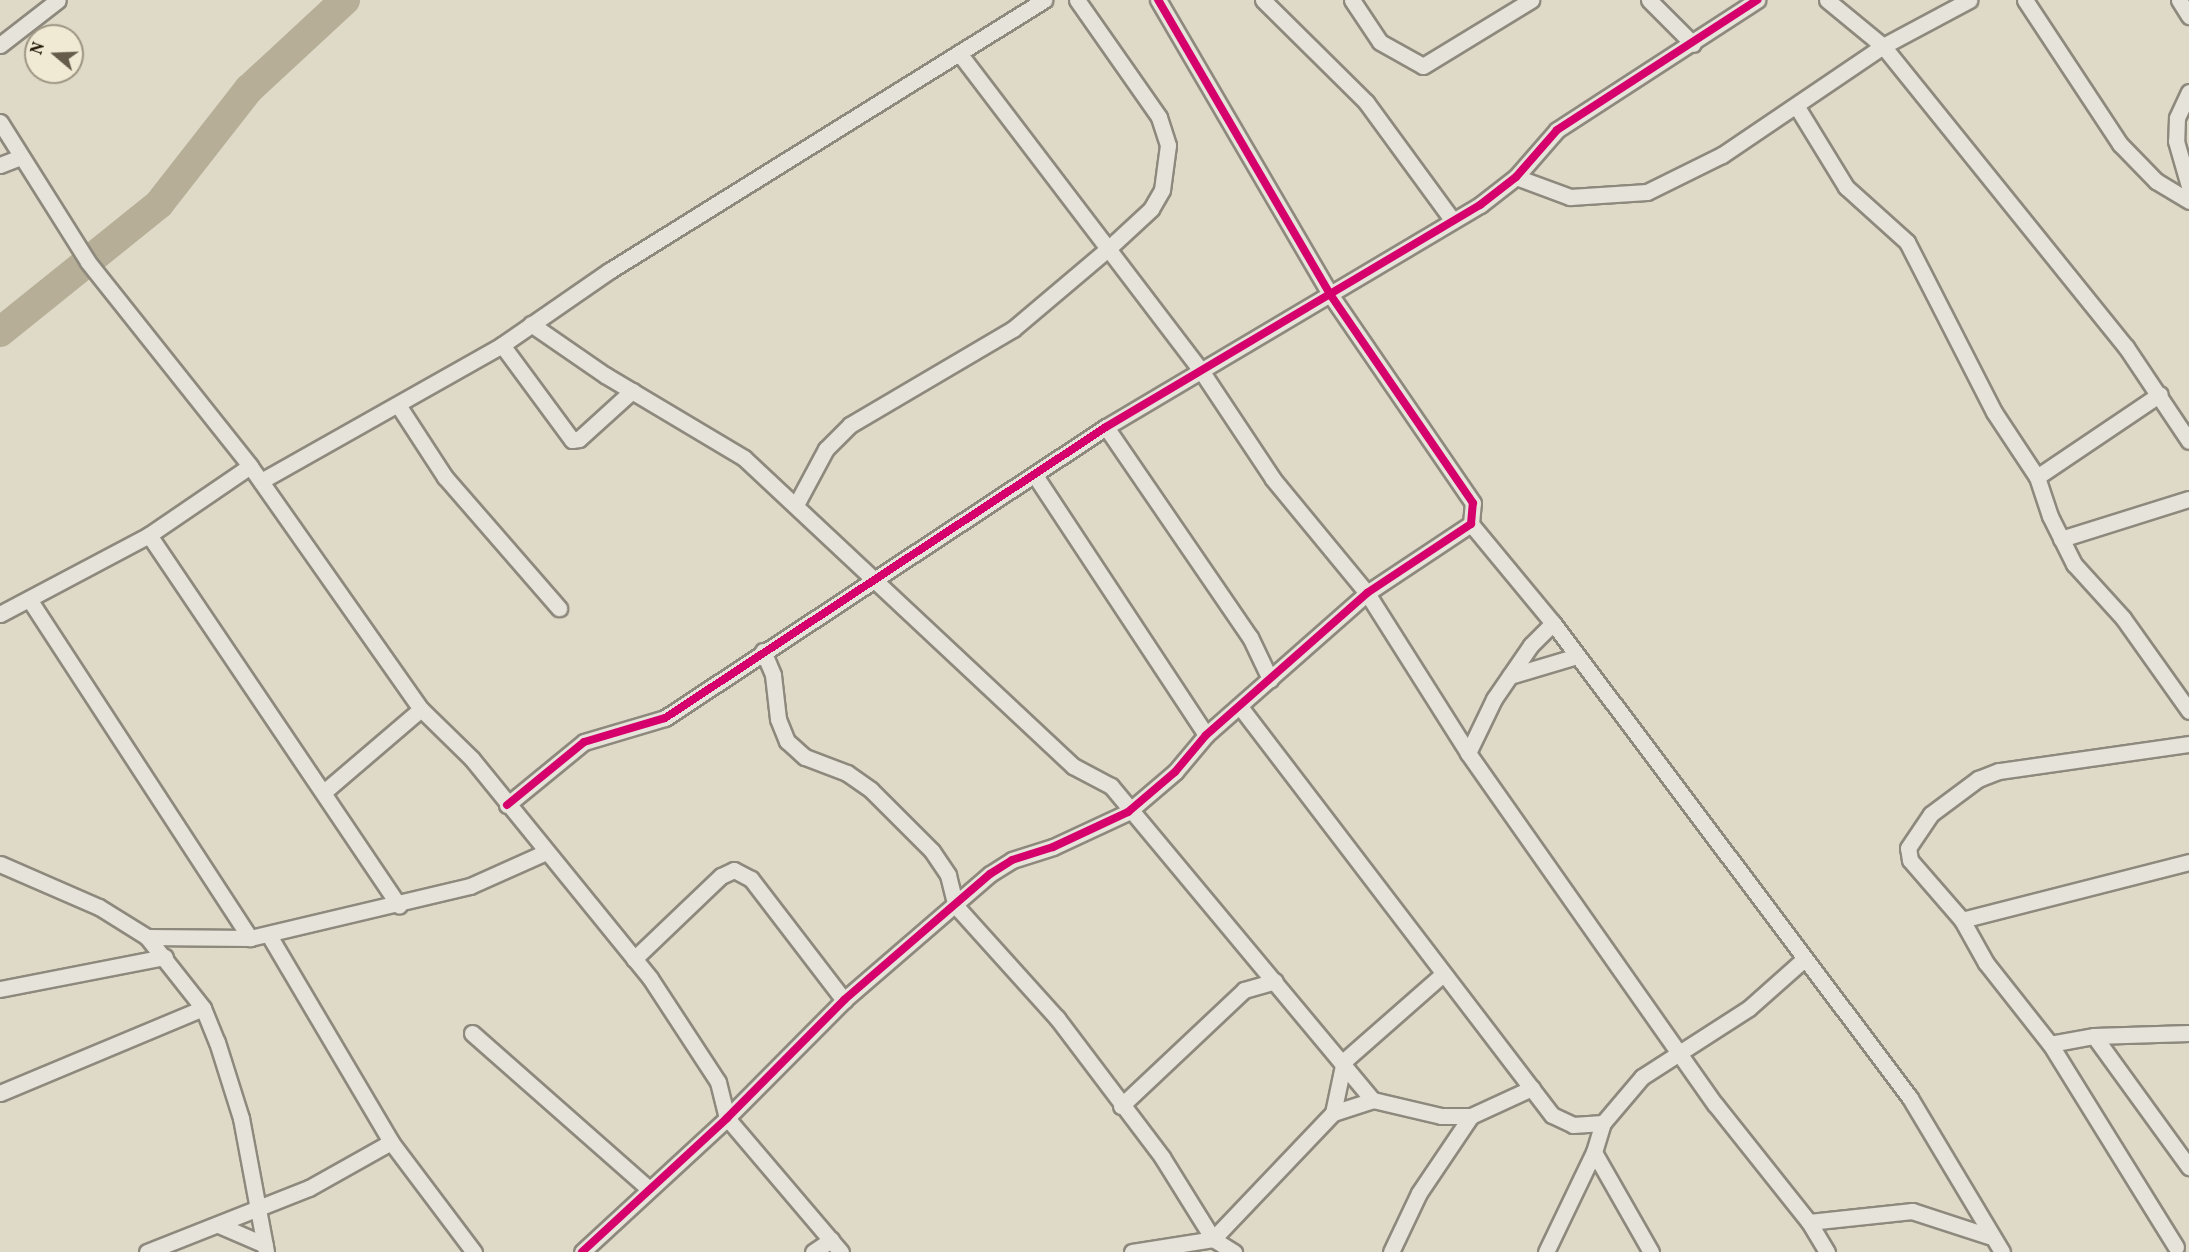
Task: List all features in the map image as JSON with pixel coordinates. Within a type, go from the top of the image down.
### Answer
[{"type":"street","points":[[0,45],[58,0]]},
{"type":"street","points":[[261,481],[502,345],[531,324],[1044,0]]},
{"type":"street","points":[[797,503],[826,449],[850,425],[1013,329],[1151,209],[1162,190],[1168,145],[1148,99],[1077,0]]},
{"type":"street","points":[[1158,0],[1330,294],[1473,503],[1471,524],[1553,623],[1802,961],[1910,1098],[1989,1236],[2002,1252]]},
{"type":"street","points":[[1263,0],[1366,102],[1451,218]]},
{"type":"street","points":[[1352,0],[1380,42],[1423,66],[1531,0]]},
{"type":"street","points":[[1648,0],[1693,44]]},
{"type":"street","points":[[507,805],[584,742],[665,718],[870,580],[1036,477],[1106,427],[1200,369],[1330,294],[1451,218],[1480,205],[1516,177],[1557,130],[1693,44],[1757,0]]},
{"type":"street","points":[[1827,0],[1883,46],[2160,394],[2189,441]]},
{"type":"street","points":[[1516,177],[1570,197],[1647,192],[1722,155],[1883,46],[1969,0]]},
{"type":"street","points":[[2025,0],[2120,144],[2156,181],[2189,201]]},
{"type":"street","points":[[2179,0],[2189,16]]},
{"type":"street","points":[[959,53],[1110,247],[1200,369],[1273,479],[1367,593],[1468,753],[1749,1150],[1809,1222],[1827,1252]]},
{"type":"street","points":[[2189,92],[2177,118],[2176,141],[2189,186]]},
{"type":"street","points":[[1797,106],[1846,187],[1907,242],[1994,412],[2037,477],[2061,539],[2074,564],[2123,618],[2189,711]]},
{"type":"street","points":[[0,122],[88,262],[250,466],[421,709],[472,759],[671,1006],[718,1082],[727,1118],[841,1252]]},
{"type":"street","points":[[0,165],[21,157]]},
{"type":"street","points":[[531,324],[632,391],[744,458],[797,503],[870,580],[1001,693],[1073,766],[1111,786],[1128,812],[1344,1061],[1373,1100]]},
{"type":"street","points":[[502,345],[572,440],[579,439],[632,391]]},
{"type":"street","points":[[2037,477],[2160,394]]},
{"type":"street","points":[[398,405],[445,477],[559,608]]},
{"type":"street","points":[[1106,427],[1250,637],[1270,680]]},
{"type":"street","points":[[0,614],[149,535],[250,466]]},
{"type":"street","points":[[1036,477],[1206,735]]},
{"type":"street","points":[[2061,539],[2189,499]]},
{"type":"street","points":[[582,1252],[648,1188],[727,1118],[844,1000],[1012,860],[1053,847],[1128,812],[1175,772],[1206,735],[1241,708],[1367,593],[1471,524]]},
{"type":"street","points":[[149,535],[226,655],[325,791],[399,906]]},
{"type":"street","points":[[29,599],[250,938]]},
{"type":"street","points":[[1468,753],[1510,676],[1553,623]]},
{"type":"street","points":[[763,651],[773,675],[778,719],[787,741],[805,757],[847,773],[871,790],[932,851],[948,875],[956,906],[1057,1018],[1121,1106],[1162,1157],[1213,1239],[1234,1252]]},
{"type":"street","points":[[1510,676],[1577,656]]},
{"type":"street","points":[[1241,708],[1532,1088],[1562,1122],[1603,1123]]},
{"type":"street","points":[[325,791],[421,709]]},
{"type":"street","points":[[2189,744],[1999,771],[1978,779],[1931,814],[1914,834],[1908,848],[1911,860],[1962,920],[1986,963],[2050,1044],[2174,1250],[2189,1238]]},
{"type":"street","points":[[147,937],[270,937],[399,906],[470,886],[546,852]]},
{"type":"street","points":[[1962,920],[2189,861]]},
{"type":"street","points":[[0,864],[99,907],[147,937],[203,1008],[241,1118],[266,1249]]},
{"type":"street","points":[[634,959],[721,876],[734,870],[751,879],[844,1000]]},
{"type":"street","points":[[270,937],[391,1142],[474,1252]]},
{"type":"street","points":[[0,989],[165,957]]},
{"type":"street","points":[[1546,1252],[1594,1152],[1603,1123],[1642,1077],[1678,1051],[1749,1008],[1802,961]]},
{"type":"street","points":[[1333,1113],[1344,1061],[1443,974]]},
{"type":"street","points":[[1121,1106],[1244,990],[1275,981]]},
{"type":"street","points":[[0,1093],[203,1008]]},
{"type":"street","points":[[472,1033],[648,1188]]},
{"type":"street","points":[[2050,1044],[2094,1036],[2189,1033]]},
{"type":"street","points":[[2094,1036],[2189,1167]]},
{"type":"street","points":[[1132,1252],[1213,1239],[1333,1113],[1373,1100],[1441,1116],[1471,1116],[1532,1088]]},
{"type":"street","points":[[1391,1252],[1419,1193],[1471,1116]]},
{"type":"street","points":[[147,1252],[219,1225],[333,1177],[391,1142]]},
{"type":"street","points":[[1594,1152],[1651,1252]]},
{"type":"street","points":[[1809,1222],[1912,1211],[1989,1236]]},
{"type":"street","points":[[219,1225],[266,1249]]},
{"type":"street","points":[[813,1252],[831,1240]]},
{"type":"waterway","points":[[0,332],[159,204],[249,89],[345,0]]},
{"type":"cycle path","points":[[582,1252],[727,1118],[844,1000],[990,874],[1012,860],[1053,847],[1128,812],[1175,772],[1206,735],[1367,593],[1471,524],[1473,503],[1330,294],[1158,0]]},
{"type":"cycle path","points":[[507,805],[584,742],[665,718],[1106,427],[1480,205],[1516,177],[1557,130],[1757,0]]}]
